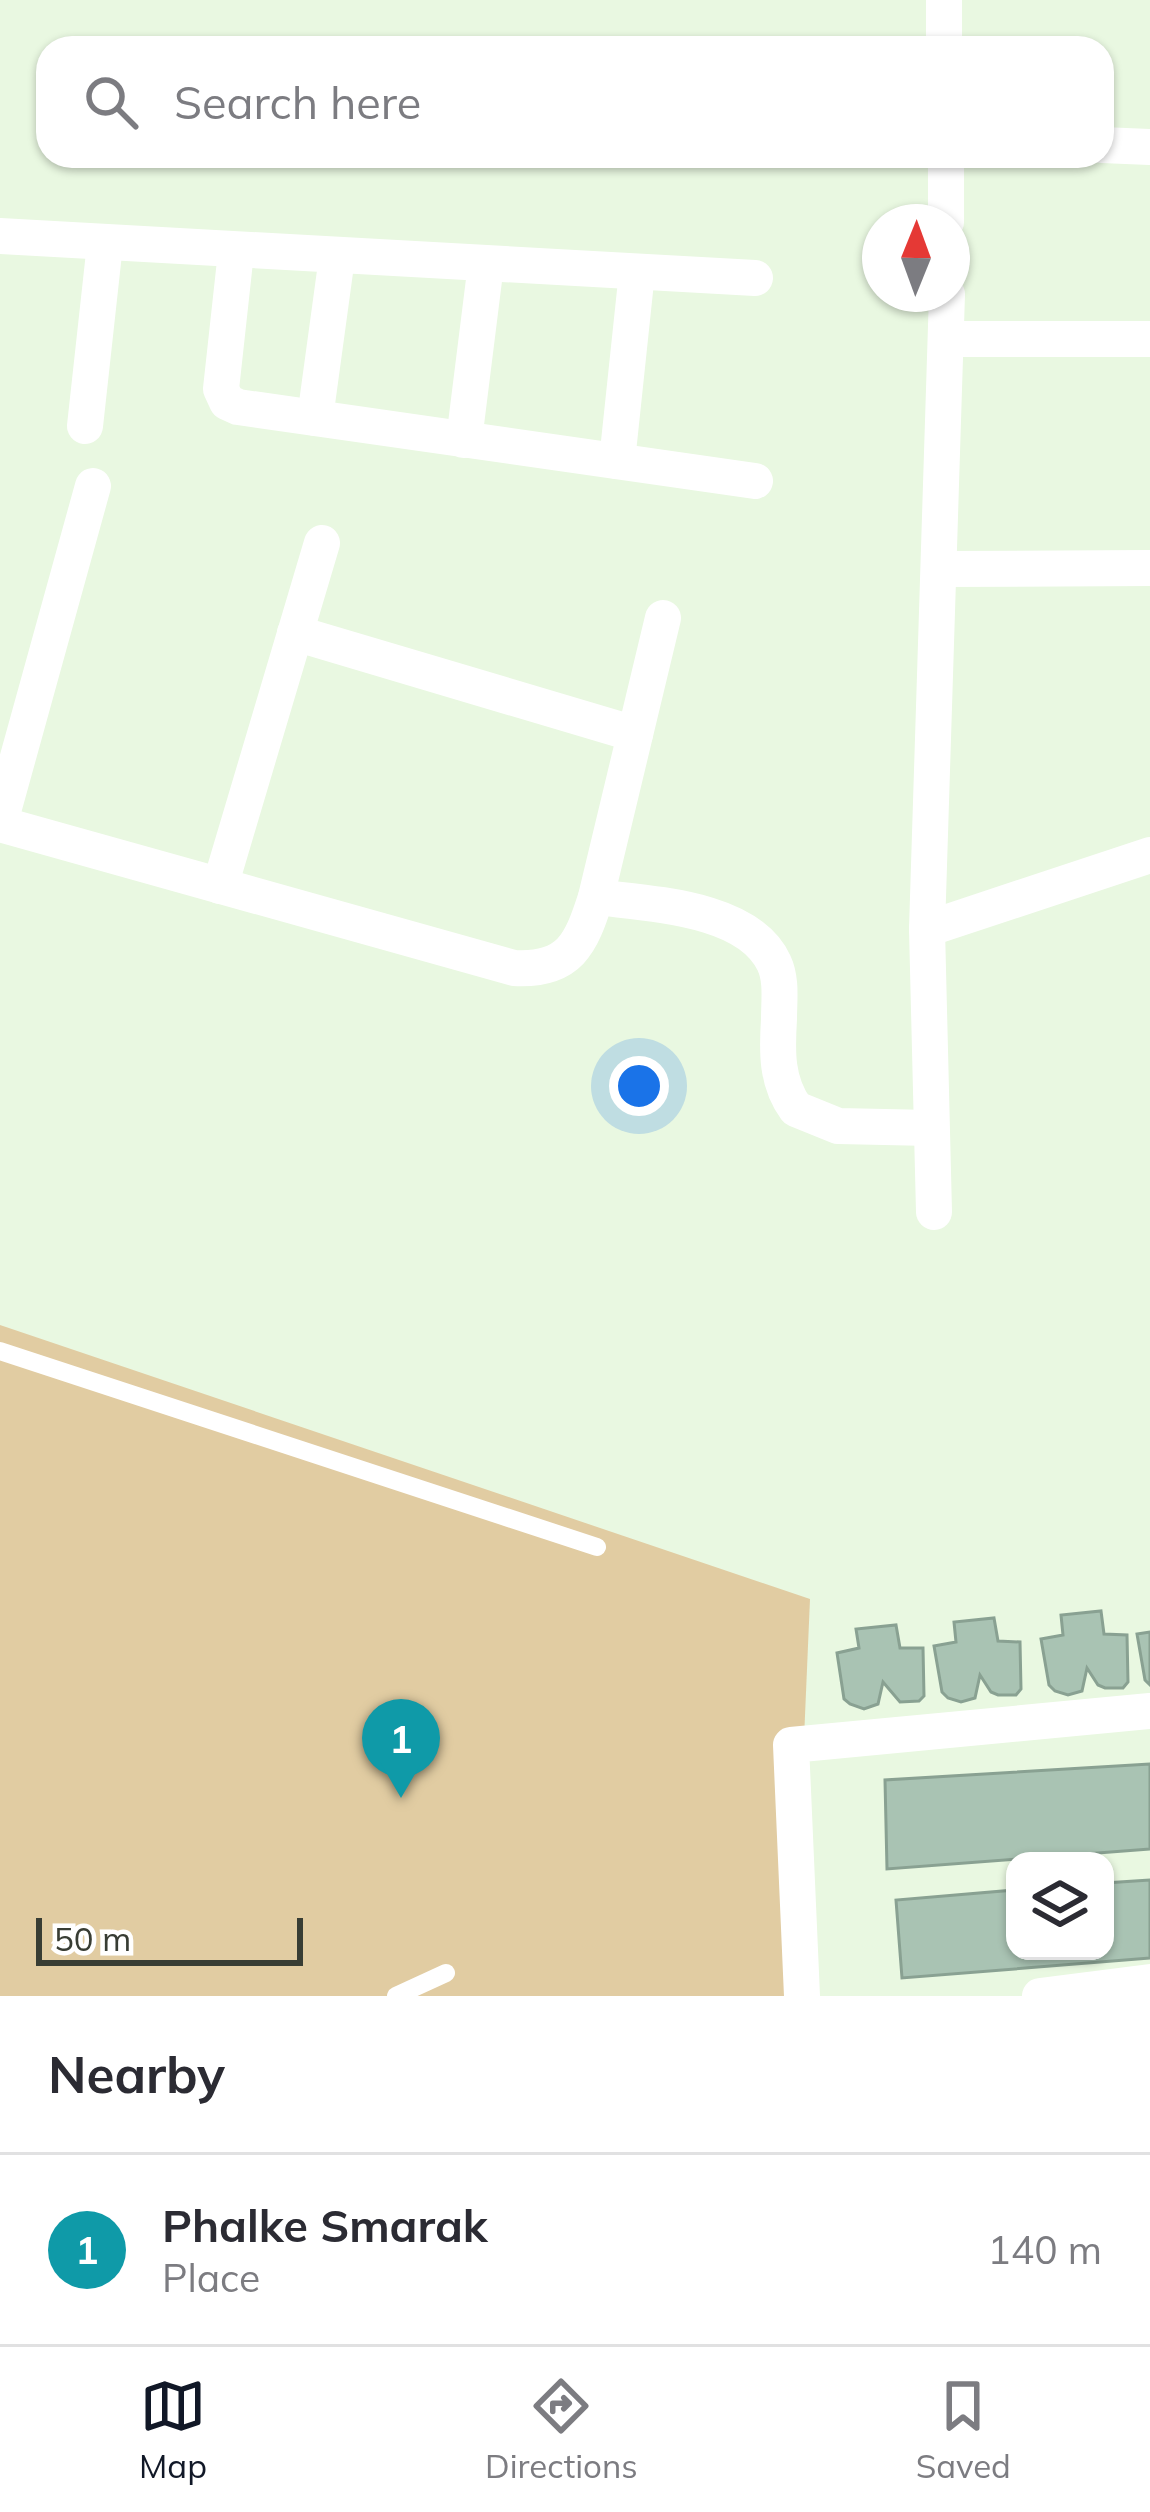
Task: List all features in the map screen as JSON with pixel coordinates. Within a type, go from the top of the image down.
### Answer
[{"type":"street","points":[[944,0],[944,36]]},
{"type":"street","points":[[1114,146],[1150,146]]},
{"type":"street","points":[[946,168],[946,204]]},
{"type":"street","points":[[0,236],[755,278]]},
{"type":"street","points":[[85,426],[105,244]]},
{"type":"street","points":[[236,251],[222,396],[238,407],[755,481]]},
{"type":"street","points":[[314,418],[338,257]]},
{"type":"street","points":[[464,440],[486,264]]},
{"type":"street","points":[[617,461],[637,272]]},
{"type":"street","points":[[934,1212],[927,928],[947,312]]},
{"type":"street","points":[[948,339],[1150,339]]},
{"type":"street","points":[[93,487],[0,823],[514,968],[559,962],[584,934],[663,618]]},
{"type":"street","points":[[220,886],[322,543]]},
{"type":"street","points":[[939,569],[1150,568]]},
{"type":"street","points":[[295,633],[635,734]]},
{"type":"street","points":[[927,928],[1150,855]]},
{"type":"street","points":[[596,897],[690,910],[732,924],[760,942],[780,979],[780,1076],[796,1109],[838,1126],[931,1128]]},
{"type":"street","points":[[802,1996],[791,1745],[1150,1711]]},
{"type":"street","points":[[1040,1996],[1150,1982]]},
{"type":"lane","points":[[0,1351],[597,1547]]},
{"type":"lane","points":[[397,1996],[446,1972]]},
{"type":"shaded area","points":[[0,1325],[810,1599],[793,1996],[0,1996]]},
{"type":"building","points":[[1101,1611],[1104,1634],[1127,1635],[1128,1682],[1123,1688],[1105,1688],[1087,1668],[1082,1691],[1068,1695],[1055,1691],[1049,1685],[1041,1639],[1063,1635],[1061,1615]]},
{"type":"building","points":[[994,1618],[998,1641],[1020,1642],[1021,1689],[1016,1695],[998,1695],[980,1675],[975,1698],[961,1702],[948,1698],[942,1692],[934,1646],[956,1642],[954,1622]]},
{"type":"building","points":[[896,1625],[900,1648],[923,1648],[924,1696],[919,1701],[900,1702],[883,1682],[878,1704],[864,1709],[850,1704],[844,1699],[837,1653],[859,1648],[856,1629]]},
{"type":"building","points":[[1150,1632],[1150,1685],[1145,1680],[1137,1634]]},
{"type":"building","points":[[1150,1764],[1150,1849],[1006,1852],[1006,1860],[887,1869],[885,1780]]},
{"type":"building","points":[[1150,1880],[1150,1958],[902,1978],[896,1900],[1006,1891],[1006,1960],[1114,1960],[1114,1882]]},
{"type":"place","name":"Phalke Smarak","points":[[401,1798]]}]
